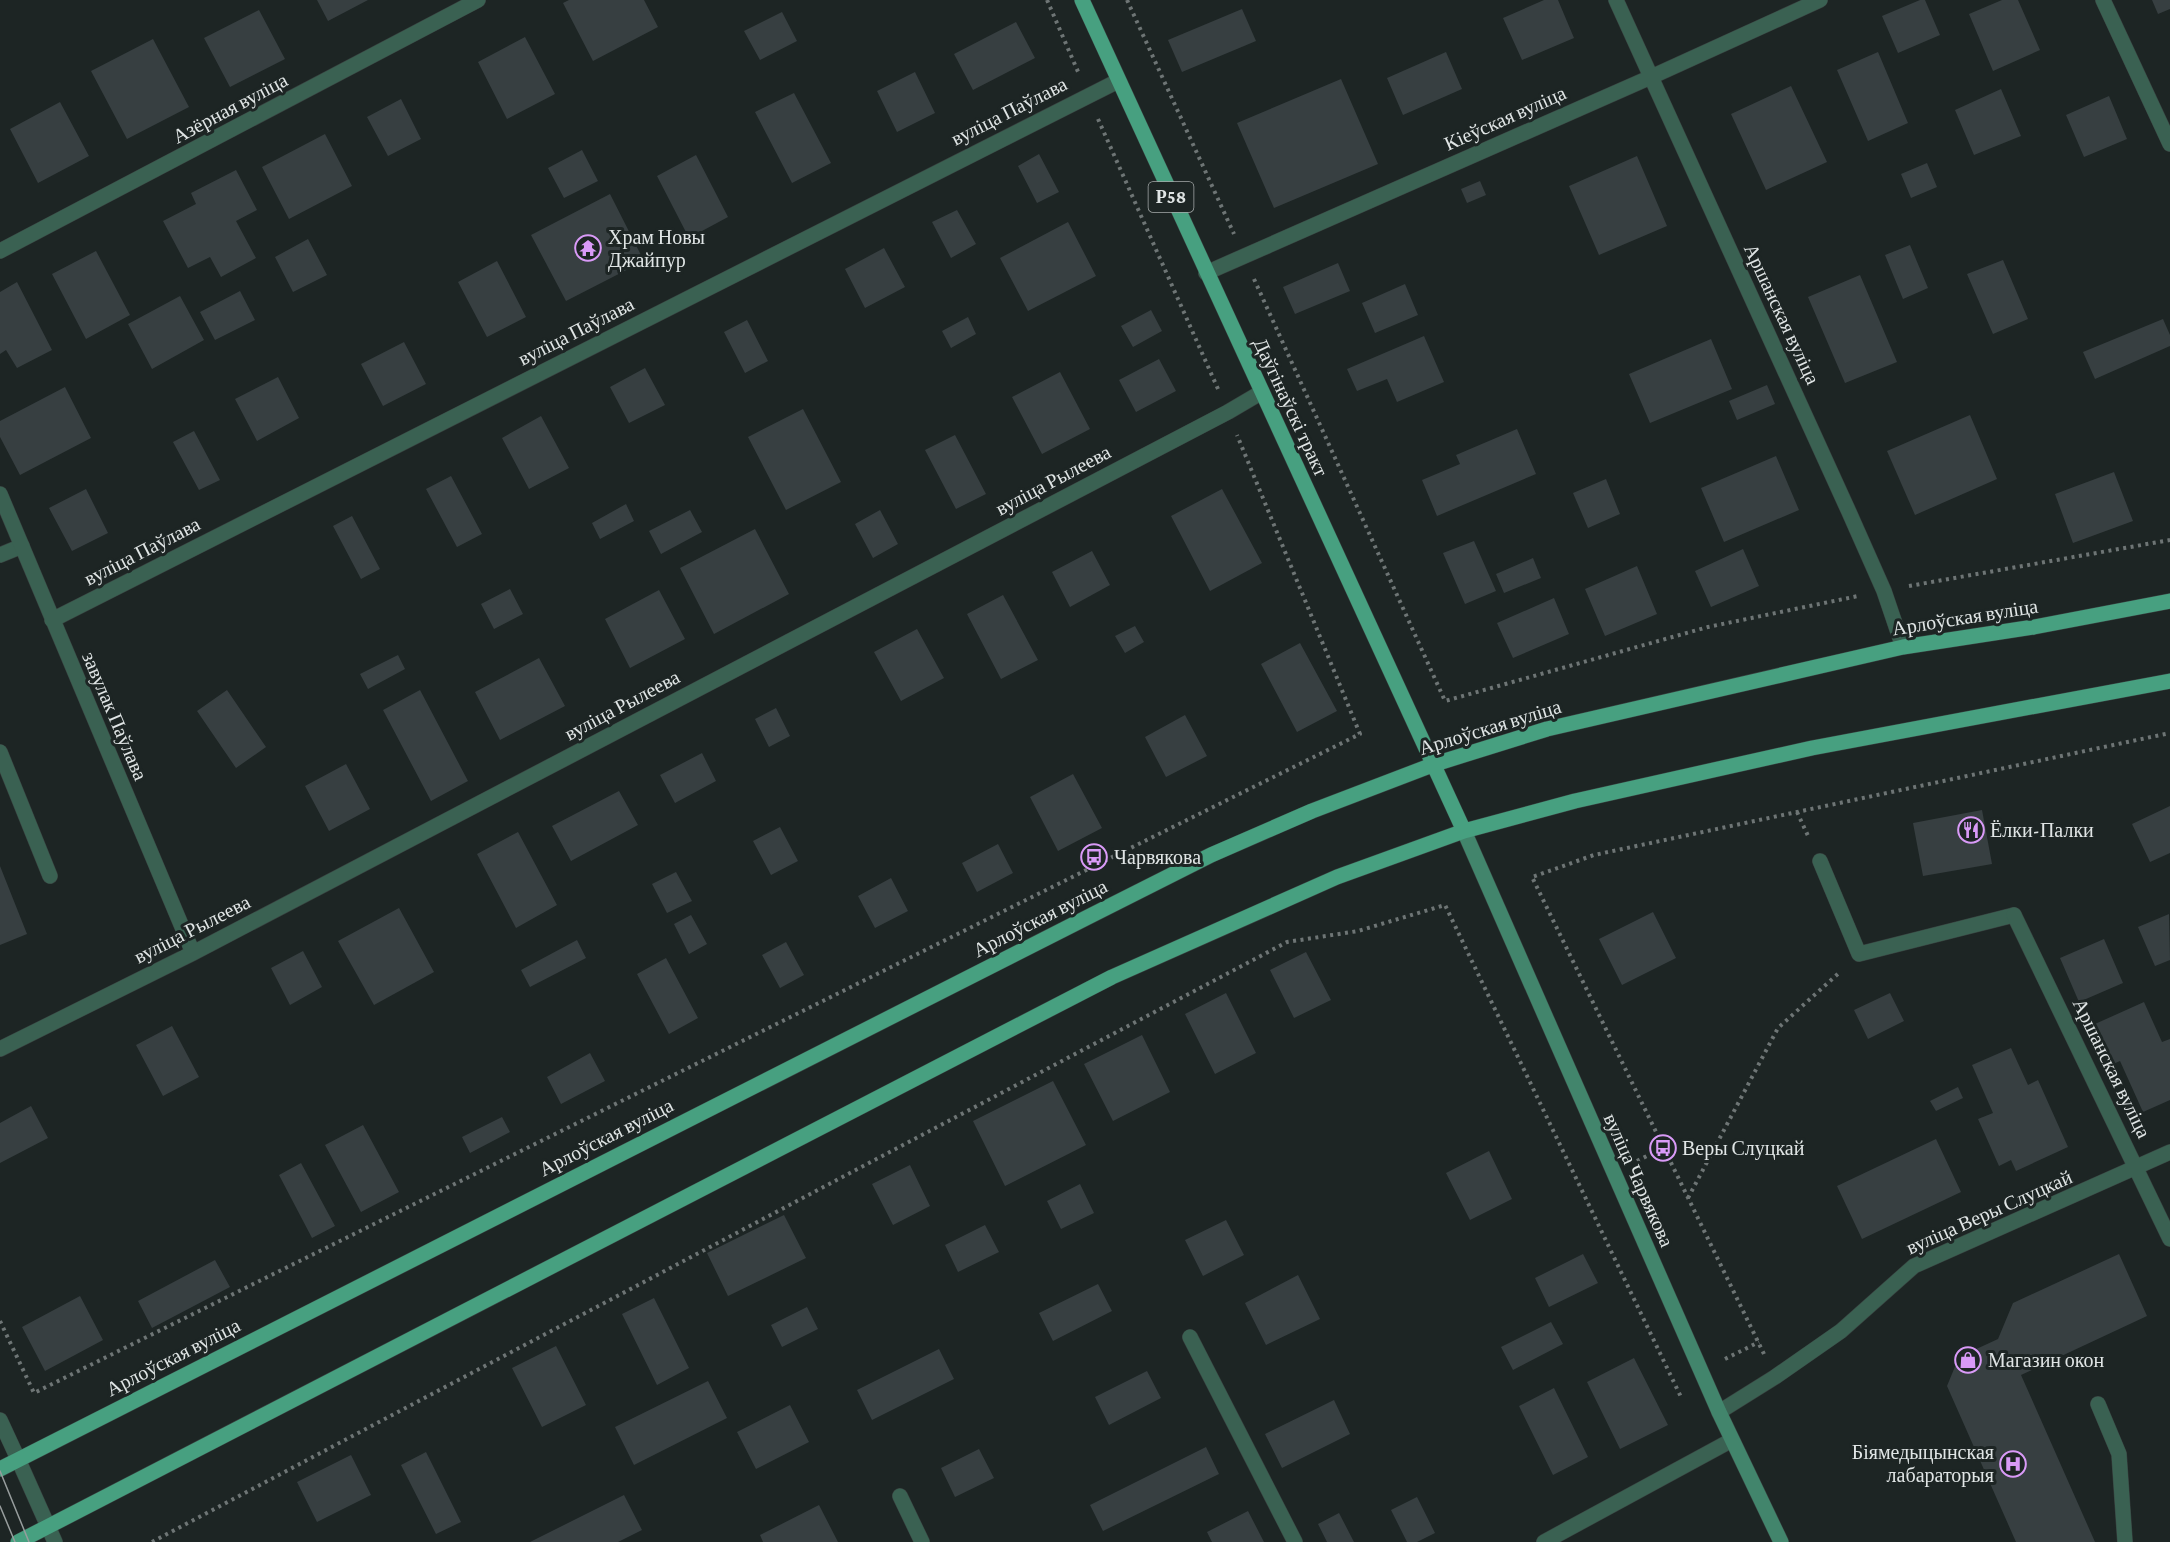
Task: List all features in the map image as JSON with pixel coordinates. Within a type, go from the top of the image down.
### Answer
[{"type":"main road","name":"Даўгінаўскі тракт","points":[[1082,0],[1464,831]]},
{"type":"main road","name":"Арлоўская вуліца","points":[[0,1469],[1211,855],[1312,811],[1435,764],[1547,729],[1903,647],[2034,627],[2170,601]]},
{"type":"main road","points":[[18,1542],[1112,976],[1337,877],[1464,831],[1575,801],[1812,748],[2170,681]]},
{"type":"main road","name":"вуліца Чарвякова","points":[[1464,831],[1719,1412],[1781,1542]]},
{"type":"street","name":"Азёрная вуліца","points":[[0,251],[478,0]]},
{"type":"street","name":"Аршанская вуліца","points":[[1616,0],[1884,591],[1903,647]]},
{"type":"street","name":"Кіеўская вуліца","points":[[1206,273],[1820,0]]},
{"type":"street","points":[[2103,0],[2170,144]]},
{"type":"street","name":"вуліца Паўлава","points":[[52,620],[1118,81]]},
{"type":"street","name":"вуліца Рылеева","points":[[0,1049],[193,953],[1228,412],[1262,392]]},
{"type":"street","name":"завулак Паўлава","points":[[0,494],[193,953]]},
{"type":"street","points":[[0,555],[22,546]]},
{"type":"street","points":[[0,752],[50,876]]},
{"type":"street","points":[[1820,861],[1859,954]]},
{"type":"street","name":"Аршанская вуліца","points":[[1859,954],[2014,915],[2170,1239]]},
{"type":"street","name":"вуліца Веры Слуцкай","points":[[1719,1412],[1775,1377],[1841,1330],[1914,1266],[2170,1152]]},
{"type":"street","points":[[1191,1336],[1295,1542]]},
{"type":"street","points":[[2098,1404],[2119,1454],[2125,1542]]},
{"type":"street","points":[[0,1420],[55,1542]]},
{"type":"street","points":[[1544,1542],[1732,1440]]},
{"type":"street","points":[[900,1496],[922,1542]]},
{"type":"path","points":[[0,1321],[34,1393],[1360,734],[1228,412],[1047,0]]},
{"type":"path","points":[[1127,0],[1445,701],[1708,627],[1884,591],[2170,540]]},
{"type":"path","points":[[1775,1377],[1532,877],[1594,855],[2170,733]]},
{"type":"path","points":[[152,1542],[1287,942],[1358,931],[1446,905],[1684,1404]]},
{"type":"path","points":[[1688,1198],[1778,1028],[1859,954]]},
{"type":"building","points":[[317,0],[368,0],[328,21]]},
{"type":"building","points":[[569,0],[644,0],[658,27],[593,61],[563,3]]},
{"type":"building","points":[[1544,0],[1558,0],[1574,38],[1522,60],[1503,18]]},
{"type":"building","points":[[1925,0],[1940,35],[1898,53],[1882,16]]},
{"type":"building","points":[[2002,0],[2018,0],[2040,50],[1993,71],[1969,14]]},
{"type":"building","points":[[2152,0],[2170,0],[2170,9],[2158,14]]},
{"type":"building","points":[[1242,9],[1256,41],[1182,72],[1168,40]]},
{"type":"building","points":[[259,10],[285,59],[230,87],[204,38]]},
{"type":"building","points":[[782,12],[797,41],[760,60],[744,31]]},
{"type":"building","points":[[1016,22],[1035,58],[973,90],[954,54]]},
{"type":"building","points":[[525,37],[555,94],[507,119],[478,62]]},
{"type":"building","points":[[153,39],[189,107],[127,139],[91,71]]},
{"type":"building","points":[[1446,52],[1462,89],[1403,115],[1387,78]]},
{"type":"building","points":[[1878,52],[1908,123],[1868,141],[1837,70]]},
{"type":"building","points":[[915,72],[935,113],[897,132],[877,91]]},
{"type":"building","points":[[1341,79],[1378,164],[1274,208],[1237,123]]},
{"type":"building","points":[[1791,86],[1827,162],[1766,190],[1731,114]]},
{"type":"building","points":[[2001,89],[2021,136],[1974,155],[1955,110]]},
{"type":"building","points":[[794,93],[831,163],[792,183],[755,112]]},
{"type":"building","points":[[2109,96],[2127,139],[2084,157],[2066,115]]},
{"type":"building","points":[[401,99],[421,139],[388,156],[367,117]]},
{"type":"building","points":[[60,102],[89,156],[38,183],[10,129]]},
{"type":"building","points":[[325,134],[352,186],[289,219],[262,167]]},
{"type":"building","points":[[582,150],[598,181],[564,198],[548,168]]},
{"type":"building","points":[[1039,154],[1059,192],[1037,203],[1018,166]]},
{"type":"building","points":[[696,155],[728,217],[689,238],[657,176]]},
{"type":"building","points":[[1637,156],[1667,226],[1599,255],[1569,186]]},
{"type":"building","points":[[1927,163],[1937,187],[1911,198],[1901,174]]},
{"type":"building","points":[[236,170],[257,210],[236,221],[256,258],[221,277],[210,257],[188,268],[163,221],[196,204],[191,193]]},
{"type":"building","points":[[1480,181],[1486,195],[1467,203],[1461,189]]},
{"type":"building","name":"Храм Новы Джайпур","points":[[610,194],[644,261],[566,301],[531,235]]},
{"type":"building","points":[[957,210],[976,244],[951,258],[932,222]]},
{"type":"building","points":[[1068,222],[1096,276],[1028,311],[1000,258]]},
{"type":"building","points":[[308,239],[327,275],[293,292],[275,257]]},
{"type":"building","points":[[1910,245],[1928,288],[1903,299],[1885,255]]},
{"type":"building","points":[[884,248],[905,287],[865,308],[845,269]]},
{"type":"building","points":[[96,251],[130,315],[86,339],[52,274]]},
{"type":"building","points":[[2003,260],[2028,319],[1993,334],[1967,274]]},
{"type":"building","points":[[497,261],[526,317],[487,337],[458,282]]},
{"type":"building","points":[[1338,263],[1350,291],[1295,314],[1283,287]]},
{"type":"building","points":[[1860,275],[1897,362],[1845,383],[1808,297]]},
{"type":"building","points":[[17,282],[52,350],[17,368],[6,350],[0,354],[0,292]]},
{"type":"building","points":[[1405,284],[1418,315],[1375,333],[1362,303]]},
{"type":"building","points":[[240,291],[255,320],[215,340],[200,312]]},
{"type":"building","points":[[180,296],[204,340],[152,369],[128,324]]},
{"type":"building","points":[[1151,310],[1162,331],[1133,347],[1121,326]]},
{"type":"building","points":[[968,317],[976,334],[951,348],[942,331]]},
{"type":"building","points":[[2163,319],[2170,335],[2170,346],[2095,379],[2083,352]]},
{"type":"building","points":[[747,320],[768,361],[745,373],[724,332]]},
{"type":"building","points":[[1424,336],[1444,382],[1397,402],[1387,379],[1357,391],[1347,369]]},
{"type":"building","points":[[1711,339],[1732,389],[1650,423],[1629,374]]},
{"type":"building","points":[[404,342],[426,384],[383,406],[361,364]]},
{"type":"building","points":[[1159,359],[1176,391],[1136,412],[1119,380]]},
{"type":"building","points":[[645,368],[665,405],[629,423],[610,387]]},
{"type":"building","points":[[1060,372],[1090,429],[1042,454],[1012,397]]},
{"type":"building","points":[[278,377],[299,418],[257,441],[235,399]]},
{"type":"building","points":[[1767,385],[1775,404],[1737,420],[1729,401]]},
{"type":"building","points":[[65,387],[91,438],[20,475],[0,437],[0,421]]},
{"type":"building","points":[[803,409],[841,482],[786,510],[748,437]]},
{"type":"building","points":[[1970,415],[1997,479],[1915,515],[1887,451]]},
{"type":"building","points":[[541,416],[569,468],[529,489],[502,438]]},
{"type":"building","points":[[1517,429],[1536,474],[1437,516],[1422,480],[1460,464],[1456,455]]},
{"type":"building","points":[[194,431],[220,480],[199,490],[173,442]]},
{"type":"building","points":[[955,435],[986,494],[956,509],[925,450]]},
{"type":"building","points":[[1776,456],[1799,510],[1724,542],[1701,488]]},
{"type":"building","points":[[2114,472],[2133,521],[2073,543],[2055,494]]},
{"type":"building","points":[[451,476],[482,534],[457,547],[426,489]]},
{"type":"building","points":[[1606,479],[1620,514],[1588,528],[1573,493]]},
{"type":"building","points":[[86,489],[108,533],[72,551],[49,508]]},
{"type":"building","points":[[1222,489],[1262,563],[1210,591],[1171,516]]},
{"type":"building","points":[[626,504],[634,521],[600,539],[592,523]]},
{"type":"building","points":[[690,510],[702,532],[661,554],[649,531]]},
{"type":"building","points":[[880,510],[898,544],[873,558],[855,524]]},
{"type":"building","points":[[352,516],[380,569],[361,579],[333,526]]},
{"type":"building","points":[[755,529],[789,594],[714,634],[680,568]]},
{"type":"building","points":[[1474,541],[1496,591],[1465,604],[1443,553]]},
{"type":"building","points":[[1743,549],[1759,586],[1711,607],[1695,571]]},
{"type":"building","points":[[1092,551],[1110,585],[1070,607],[1052,572]]},
{"type":"building","points":[[1533,558],[1541,578],[1504,593],[1496,574]]},
{"type":"building","points":[[1637,566],[1657,614],[1605,636],[1585,589]]},
{"type":"building","points":[[510,589],[523,614],[494,629],[481,604]]},
{"type":"building","points":[[659,590],[685,639],[630,668],[605,619]]},
{"type":"building","points":[[1003,595],[1038,660],[1001,679],[967,614]]},
{"type":"building","points":[[1554,598],[1569,634],[1513,658],[1497,623]]},
{"type":"building","points":[[1135,626],[1144,642],[1125,653],[1115,636]]},
{"type":"building","points":[[917,629],[944,678],[901,701],[874,652]]},
{"type":"building","points":[[1300,643],[1337,711],[1297,732],[1261,664]]},
{"type":"building","points":[[398,655],[405,669],[368,689],[360,674]]},
{"type":"building","points":[[539,658],[565,706],[500,740],[475,692]]},
{"type":"building","points":[[227,690],[266,747],[236,768],[197,711]]},
{"type":"building","points":[[420,690],[468,781],[431,801],[383,710]]},
{"type":"building","points":[[776,708],[790,736],[769,747],[755,719]]},
{"type":"building","points":[[1185,715],[1207,756],[1166,777],[1145,737]]},
{"type":"building","points":[[702,753],[716,781],[675,803],[660,775]]},
{"type":"building","points":[[346,764],[370,809],[329,831],[305,786]]},
{"type":"building","points":[[1073,774],[1102,828],[1058,851],[1030,797]]},
{"type":"building","points":[[619,791],[638,825],[571,861],[552,826]]},
{"type":"building","points":[[2170,806],[2170,853],[2150,862],[2132,824]]},
{"type":"building","points":[[1982,810],[1992,864],[1923,876],[1913,823]]},
{"type":"building","points":[[780,827],[798,861],[771,875],[753,841]]},
{"type":"building","points":[[518,832],[557,905],[516,928],[477,854]]},
{"type":"building","points":[[998,844],[1013,873],[977,892],[962,863]]},
{"type":"building","points":[[0,866],[27,934],[0,945]]},
{"type":"building","points":[[676,872],[692,901],[667,913],[652,884]]},
{"type":"building","points":[[891,878],[908,911],[875,928],[858,896]]},
{"type":"building","points":[[399,908],[434,972],[374,1005],[338,941]]},
{"type":"building","points":[[1653,912],[1676,958],[1622,985],[1599,939]]},
{"type":"building","points":[[2169,914],[2170,960],[2155,966],[2138,927]]},
{"type":"building","points":[[691,915],[707,944],[689,954],[674,924]]},
{"type":"building","points":[[2104,939],[2123,983],[2079,1002],[2060,958]]},
{"type":"building","points":[[577,940],[586,958],[530,987],[521,970]]},
{"type":"building","points":[[786,942],[804,975],[780,988],[762,955]]},
{"type":"building","points":[[303,951],[322,987],[290,1005],[271,968]]},
{"type":"building","points":[[1306,952],[1331,1000],[1294,1018],[1270,970]]},
{"type":"building","points":[[666,958],[698,1018],[669,1034],[637,974]]},
{"type":"building","points":[[1226,993],[1256,1053],[1215,1074],[1185,1014]]},
{"type":"building","points":[[1890,993],[1904,1021],[1868,1039],[1854,1010]]},
{"type":"building","points":[[2144,1002],[2162,1042],[2170,1039],[2170,1100],[2143,1112],[2120,1061],[2113,1064],[2095,1024]]},
{"type":"building","points":[[172,1026],[199,1077],[163,1096],[136,1045]]},
{"type":"building","points":[[1142,1035],[1170,1092],[1113,1121],[1084,1064]]},
{"type":"building","points":[[2011,1048],[2028,1085],[2038,1080],[2068,1147],[2016,1171],[2011,1160],[1999,1166],[1978,1119],[1993,1113],[1972,1065]]},
{"type":"building","points":[[590,1053],[605,1081],[561,1104],[547,1077]]},
{"type":"building","points":[[1053,1081],[1086,1145],[1005,1186],[973,1121]]},
{"type":"building","points":[[1958,1087],[1963,1098],[1936,1111],[1930,1101]]},
{"type":"building","points":[[31,1106],[48,1138],[0,1163],[0,1123]]},
{"type":"building","points":[[502,1117],[510,1132],[470,1153],[462,1137]]},
{"type":"building","points":[[363,1125],[399,1192],[361,1212],[325,1145]]},
{"type":"building","points":[[1936,1139],[1961,1192],[1862,1239],[1837,1186]]},
{"type":"building","points":[[1489,1151],[1512,1199],[1470,1220],[1446,1173]]},
{"type":"building","points":[[301,1163],[335,1226],[312,1238],[279,1175]]},
{"type":"building","points":[[910,1165],[930,1206],[893,1225],[872,1184]]},
{"type":"building","points":[[1080,1184],[1094,1213],[1061,1229],[1047,1201]]},
{"type":"building","points":[[784,1215],[806,1258],[728,1296],[707,1253]]},
{"type":"building","points":[[1226,1220],[1244,1255],[1203,1276],[1185,1240]]},
{"type":"building","points":[[985,1225],[999,1252],[958,1272],[945,1245]]},
{"type":"building","points":[[1583,1254],[1598,1283],[1549,1307],[1535,1278]]},
{"type":"building","points":[[2119,1254],[2147,1316],[2021,1375],[2095,1542],[2016,1542],[1947,1386],[1959,1357],[1998,1339],[2013,1303]]},
{"type":"building","points":[[215,1260],[230,1287],[152,1328],[138,1301]]},
{"type":"building","points":[[1298,1275],[1320,1319],[1266,1345],[1245,1303]]},
{"type":"building","points":[[1098,1284],[1112,1311],[1053,1341],[1039,1313]]},
{"type":"building","points":[[80,1296],[103,1340],[45,1371],[22,1327]]},
{"type":"building","points":[[654,1298],[689,1368],[657,1385],[622,1314]]},
{"type":"building","points":[[807,1307],[818,1329],[782,1347],[771,1325]]},
{"type":"building","points":[[1551,1322],[1563,1344],[1513,1370],[1501,1347]]},
{"type":"building","points":[[556,1346],[586,1405],[542,1427],[512,1368]]},
{"type":"building","points":[[939,1349],[954,1379],[872,1420],[857,1390]]},
{"type":"building","points":[[1634,1358],[1668,1425],[1620,1449],[1587,1382]]},
{"type":"building","points":[[1147,1371],[1161,1398],[1109,1425],[1095,1397]]},
{"type":"building","points":[[708,1381],[727,1418],[634,1465],[615,1427]]},
{"type":"building","points":[[1554,1388],[1588,1457],[1553,1475],[1519,1406]]},
{"type":"building","points":[[1334,1400],[1350,1434],[1282,1468],[1265,1434]]},
{"type":"building","points":[[790,1405],[809,1442],[756,1469],[737,1432]]},
{"type":"building","points":[[1206,1447],[1219,1474],[1103,1531],[1090,1505]]},
{"type":"building","points":[[979,1449],[994,1478],[955,1497],[941,1468]]},
{"type":"building","points":[[426,1452],[461,1522],[436,1534],[401,1465]]},
{"type":"building","points":[[351,1455],[371,1495],[317,1522],[297,1482]]},
{"type":"building","points":[[624,1495],[642,1530],[618,1542],[530,1542]]},
{"type":"building","points":[[1417,1497],[1435,1533],[1417,1542],[1407,1542],[1391,1510]]},
{"type":"building","points":[[819,1505],[838,1542],[763,1542],[760,1535]]},
{"type":"building","points":[[1248,1511],[1264,1542],[1212,1542],[1207,1532]]},
{"type":"building","points":[[1339,1513],[1354,1542],[1327,1542],[1318,1524]]},
{"type":"tram line","points":[[0,1471],[29,1542]]},
{"type":"tram line","points":[[0,1506],[15,1542]]},
{"type":"place","name":"Храм Новы Джайпур","points":[[588,248]]},
{"type":"place","name":"Ёлки-Палки","points":[[1971,830]]},
{"type":"place","name":"Чарвякова","points":[[1094,857]]},
{"type":"place","name":"Веры Слуцкай","points":[[1663,1148]]},
{"type":"place","name":"Магазин окон","points":[[1968,1360]]},
{"type":"place","name":"Біямедыцынская лабараторыя","points":[[2013,1464]]}]
